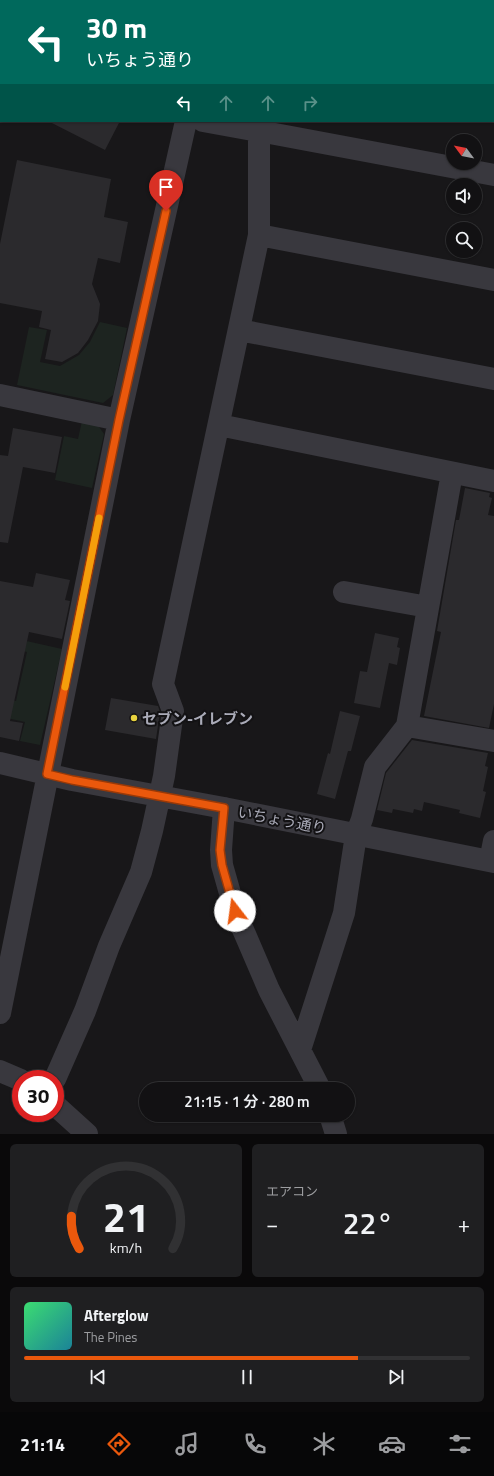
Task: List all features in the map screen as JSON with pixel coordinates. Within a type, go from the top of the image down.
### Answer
[{"type":"street","points":[[0,1013],[119,420],[186,122]]},
{"type":"street","points":[[209,122],[494,175]]},
{"type":"street","points":[[59,1070],[85,1012],[109,946],[141,872],[160,796],[173,711],[163,684],[259,235],[259,131]]},
{"type":"street","points":[[259,235],[494,280]]},
{"type":"street","points":[[239,330],[494,380]]},
{"type":"street","points":[[0,395],[119,420]]},
{"type":"street","points":[[219,425],[494,481]]},
{"type":"street","points":[[300,1050],[344,913],[356,835],[362,819],[375,766],[407,726],[452,473]]},
{"type":"street","points":[[344,592],[428,607]]},
{"type":"street","points":[[407,726],[494,742]]},
{"type":"street","name":"いちょう通り","points":[[0,763],[72,780],[224,808],[356,835],[493,855]]},
{"type":"street","points":[[224,808],[220,850],[222,865],[235,911],[269,990],[316,1082]]},
{"type":"street","points":[[0,1070],[12,1076]]},
{"type":"street","points":[[64,1113],[87,1134]]},
{"type":"street","points":[[332,1122],[336,1134]]},
{"type":"shaded area","points":[[100,322],[127,328],[113,395],[103,403],[17,385],[29,327],[47,330],[40,362],[60,366],[79,355],[90,342]]},
{"type":"shaded area","points":[[82,421],[97,424],[104,434],[92,488],[55,480],[64,436],[78,439]]},
{"type":"shaded area","points":[[0,635],[62,649],[40,745],[20,741],[25,722],[2,717],[6,699],[16,701],[27,652],[0,646]]},
{"type":"building","points":[[50,122],[119,122],[105,150]]},
{"type":"building","points":[[17,160],[111,179],[104,217],[128,222],[120,263],[98,258],[92,284],[100,304],[98,321],[88,340],[78,353],[62,362],[45,359],[51,330],[39,327],[42,311],[0,303],[0,244]]},
{"type":"building","points":[[13,428],[62,437],[55,473],[23,467],[8,543],[0,542],[0,455],[8,456]]},
{"type":"building","points":[[465,488],[490,493],[489,497],[492,498],[488,515],[494,516],[494,704],[489,728],[424,716],[441,632],[437,631],[456,520],[459,520]]},
{"type":"building","points":[[36,573],[70,580],[65,600],[70,601],[62,639],[29,632],[10,721],[23,723],[19,741],[0,737],[0,581],[33,587]]},
{"type":"building","points":[[375,633],[399,638],[397,647],[400,648],[397,665],[389,663],[380,708],[354,703],[360,671],[367,672]]},
{"type":"building","name":"セブン-イレブン","points":[[111,698],[158,706],[160,712],[156,739],[105,730]]},
{"type":"building","points":[[340,711],[360,716],[351,751],[348,751],[335,799],[317,794],[328,753],[330,754]]},
{"type":"building","points":[[412,740],[488,753],[485,766],[488,767],[483,791],[486,792],[480,818],[459,813],[460,810],[424,802],[422,811],[414,809],[413,813],[393,809],[392,813],[377,810],[386,773]]},
{"type":"slow traffic","points":[[65,687],[99,518]]},
{"type":"place","name":"セブン-イレブン","points":[[134,718]]},
{"type":"route","points":[[166,211],[119,420],[47,774],[224,808],[220,850],[222,865],[235,911]]}]
